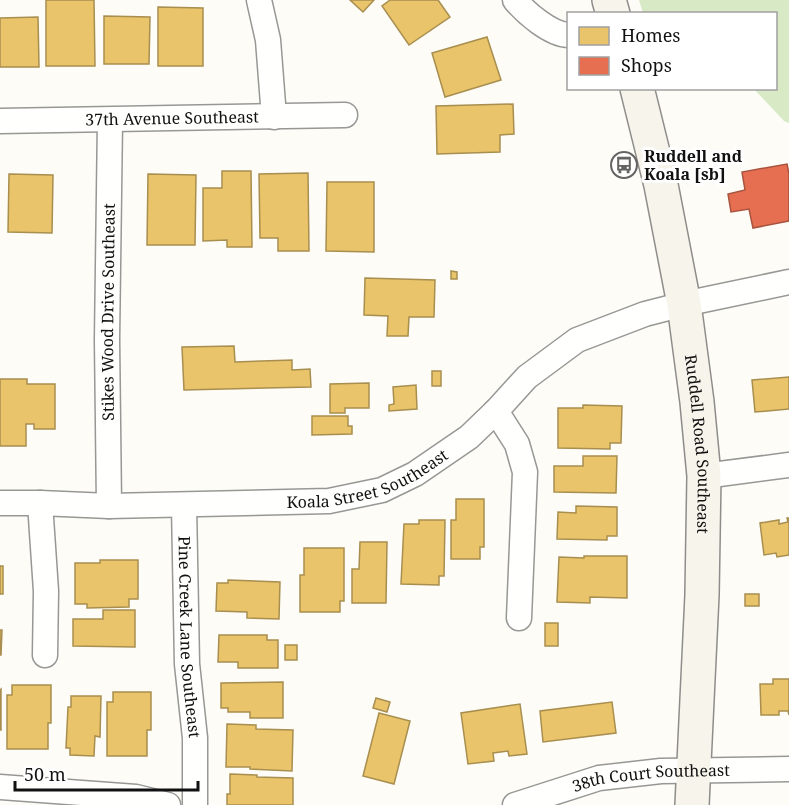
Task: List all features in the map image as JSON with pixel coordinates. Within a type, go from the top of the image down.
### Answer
[{"type":"main road","name":"Ruddell Road Southeast","points":[[637,90],[661,185],[684,304],[704,476],[702,583],[692,805]]},
{"type":"street","points":[[260,0],[268,40],[274,117]]},
{"type":"street","points":[[515,0],[537,21],[567,35]]},
{"type":"street","name":"37th Avenue Southeast","points":[[0,122],[345,115]]},
{"type":"street","name":"Stikes Wood Drive Southeast","points":[[109,506],[107,340],[110,120]]},
{"type":"street","name":"Koala Street Southeast","points":[[0,503],[109,506],[329,501],[382,490],[414,474],[469,437],[496,411],[526,376],[577,340],[645,314],[789,282]]},
{"type":"street","points":[[496,411],[517,444],[525,472],[519,618]]},
{"type":"street","points":[[704,476],[789,465]]},
{"type":"street","points":[[40,503],[46,591],[45,655]]},
{"type":"street","name":"Pine Creek Lane Southeast","points":[[183,505],[187,664],[195,738],[195,805]]},
{"type":"street","name":"38th Court Southeast","points":[[516,805],[599,778],[661,771],[789,769]]},
{"type":"street","points":[[0,787],[136,797],[168,805]]},
{"type":"green space","points":[[639,0],[789,0],[789,123],[784,121],[755,90],[777,90],[777,12],[643,12]]},
{"type":"building: Homes","points":[[46,0],[94,0],[95,66],[46,66]]},
{"type":"building: Homes","points":[[350,0],[374,0],[363,12]]},
{"type":"building: Homes","points":[[390,0],[438,0],[450,17],[409,45],[382,6]]},
{"type":"building: Homes","points":[[158,7],[203,8],[203,66],[158,66]]},
{"type":"building: Homes","points":[[104,16],[150,17],[149,64],[104,64]]},
{"type":"building: Homes","points":[[38,17],[39,67],[0,67],[0,18]]},
{"type":"building: Homes","points":[[487,37],[501,80],[445,97],[432,53]]},
{"type":"building: Homes","points":[[513,104],[514,134],[500,135],[500,152],[437,154],[436,106]]},
{"type":"building: Homes","points":[[222,171],[251,171],[252,247],[227,247],[227,240],[203,241],[203,188],[222,188]]},
{"type":"building: Homes","points":[[308,173],[309,251],[278,251],[278,238],[260,238],[259,174]]},
{"type":"building: Homes","points":[[9,174],[53,175],[52,233],[8,232]]},
{"type":"building: Homes","points":[[148,174],[196,175],[195,245],[147,245]]},
{"type":"building: Homes","points":[[327,182],[374,182],[374,252],[326,251]]},
{"type":"building: Homes","points":[[451,271],[457,272],[457,279],[451,279]]},
{"type":"building: Homes","points":[[365,278],[435,280],[434,317],[409,317],[408,336],[387,336],[388,316],[364,315]]},
{"type":"building: Homes","points":[[234,346],[235,362],[292,360],[292,370],[310,369],[311,387],[184,390],[182,347]]},
{"type":"building: Homes","points":[[432,371],[441,371],[441,386],[432,386]]},
{"type":"building: Homes","points":[[789,377],[789,409],[755,412],[752,380]]},
{"type":"building: Homes","points":[[0,379],[27,379],[27,384],[55,384],[55,429],[34,429],[34,424],[26,424],[26,446],[0,446]]},
{"type":"building: Homes","points":[[369,383],[369,408],[345,408],[345,413],[330,413],[330,384]]},
{"type":"building: Homes","points":[[416,385],[417,409],[389,411],[389,405],[394,404],[393,387]]},
{"type":"building: Homes","points":[[583,405],[622,406],[621,443],[610,443],[610,449],[558,448],[558,408],[583,408]]},
{"type":"building: Homes","points":[[312,416],[348,416],[348,426],[352,426],[352,434],[312,435]]},
{"type":"building: Homes","points":[[583,456],[617,456],[616,493],[554,492],[554,466],[583,466]]},
{"type":"building: Homes","points":[[456,499],[484,499],[484,547],[480,547],[480,559],[451,559],[451,520],[456,520]]},
{"type":"building: Homes","points":[[576,506],[617,507],[617,536],[607,536],[607,540],[557,539],[558,512],[576,513]]},
{"type":"building: Homes","points":[[787,518],[789,518],[789,555],[777,557],[776,553],[764,555],[760,523],[779,520],[779,524],[788,522]]},
{"type":"building: Homes","points":[[419,520],[445,520],[444,576],[439,576],[439,585],[401,584],[404,524],[419,524]]},
{"type":"building: Homes","points":[[360,542],[387,542],[386,603],[352,603],[352,569],[359,569]]},
{"type":"building: Homes","points":[[304,548],[344,548],[344,601],[340,601],[340,612],[300,612],[300,575],[304,575]]},
{"type":"building: Homes","points":[[584,556],[627,556],[627,598],[590,597],[590,603],[557,602],[559,557],[584,558]]},
{"type":"building: Homes","points":[[100,560],[138,560],[138,599],[129,599],[129,607],[87,608],[87,604],[75,604],[75,563],[100,563]]},
{"type":"building: Homes","points":[[0,566],[3,566],[3,594],[0,594]]},
{"type":"building: Homes","points":[[228,580],[280,582],[279,619],[247,618],[247,612],[216,611],[217,583],[228,583]]},
{"type":"building: Homes","points":[[745,594],[759,594],[759,606],[745,606]]},
{"type":"building: Homes","points":[[103,610],[135,610],[135,647],[73,646],[73,619],[103,619]]},
{"type":"building: Homes","points":[[545,623],[558,623],[558,646],[545,646]]},
{"type":"building: Homes","points":[[0,630],[2,630],[1,655],[0,655]]},
{"type":"building: Homes","points":[[219,635],[267,635],[267,640],[278,640],[278,668],[238,668],[238,662],[218,662]]},
{"type":"building: Homes","points":[[285,645],[297,645],[297,660],[285,660]]},
{"type":"building: Homes","points":[[773,679],[789,679],[789,715],[788,711],[779,711],[779,715],[761,715],[760,684],[773,684]]},
{"type":"building: Homes","points":[[283,682],[283,718],[250,718],[250,712],[228,712],[228,708],[221,708],[221,683]]},
{"type":"building: Homes","points":[[12,685],[51,685],[48,749],[7,749],[7,695],[12,695]]},
{"type":"building: Homes","points":[[0,690],[1,730],[0,730]]},
{"type":"building: Homes","points":[[113,692],[151,692],[151,730],[147,730],[147,756],[107,756],[107,702],[113,702]]},
{"type":"building: Homes","points":[[71,696],[101,696],[100,737],[95,736],[94,756],[70,755],[70,748],[66,748],[68,707],[71,707]]},
{"type":"building: Homes","points":[[376,698],[390,702],[387,712],[373,708]]},
{"type":"building: Homes","points":[[612,702],[616,733],[543,742],[540,711]]},
{"type":"building: Homes","points":[[520,704],[527,754],[509,756],[508,751],[493,753],[494,761],[468,764],[461,713]]},
{"type":"building: Homes","points":[[379,713],[410,721],[394,784],[363,776]]},
{"type":"building: Homes","points":[[227,724],[256,725],[256,729],[293,730],[292,771],[226,767]]},
{"type":"building: Homes","points":[[230,774],[293,778],[293,805],[227,805],[227,794],[230,794]]},
{"type":"building: Shops","points":[[787,164],[789,221],[753,228],[749,209],[731,212],[728,194],[745,190],[742,172]]},
{"type":"place","name":"Ruddell and Koala [sb]","points":[[624,165]]}]
